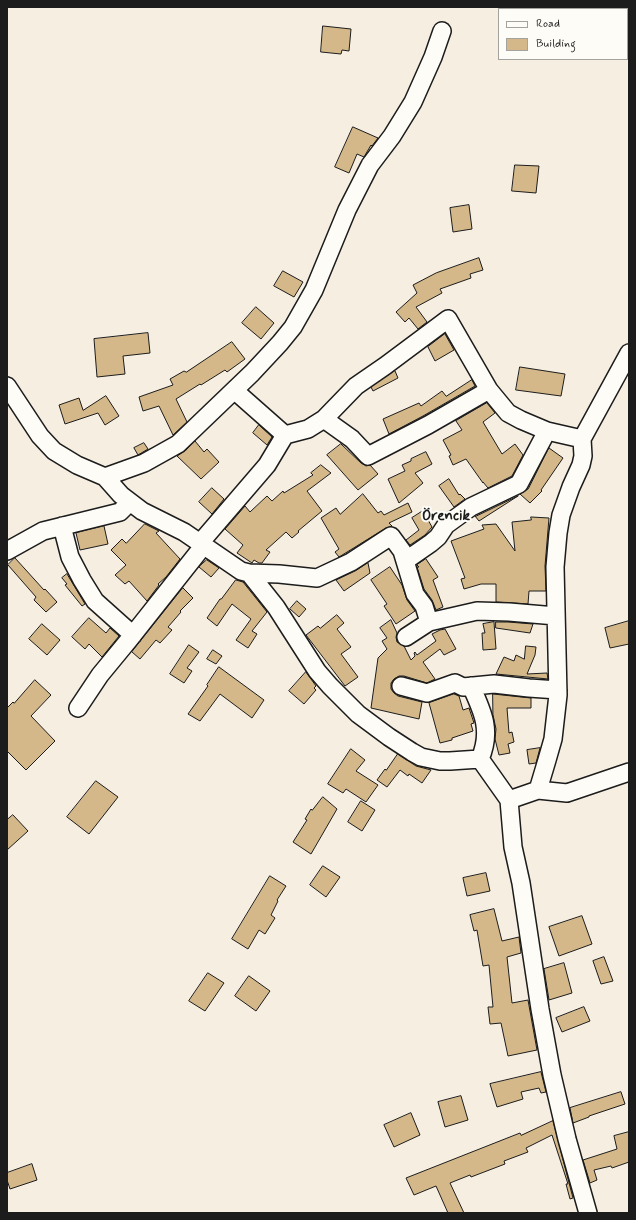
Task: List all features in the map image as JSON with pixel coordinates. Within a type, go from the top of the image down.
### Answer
[{"type":"street","points":[[105,476],[131,469],[167,451],[234,390],[280,343],[304,310],[314,290],[344,216],[370,165],[392,136],[413,102],[433,58],[442,31]]},
{"type":"street","points":[[78,708],[100,675],[133,635],[202,544],[266,465],[285,435],[308,429],[324,419],[356,386],[448,319],[489,390],[508,413],[547,431],[582,439]]},
{"type":"street","points":[[538,790],[548,760],[556,717],[558,690],[555,567],[558,533],[566,501],[581,464],[583,447],[582,439],[629,354]]},
{"type":"street","points":[[7,386],[40,436],[54,451],[77,465],[105,476],[112,486],[130,502],[154,518],[179,530],[202,544],[241,571],[249,573],[280,574],[317,578],[351,562],[391,536],[402,551],[415,594],[424,606],[428,622]]},
{"type":"street","points":[[234,390],[285,435]]},
{"type":"street","points":[[324,419],[352,440],[368,456],[428,425],[489,390]]},
{"type":"street","points":[[405,561],[431,543],[438,537],[446,525],[466,510],[519,484],[547,431]]},
{"type":"street","points":[[7,551],[43,531],[120,512],[130,502]]},
{"type":"street","points":[[62,526],[70,557],[95,601],[133,635]]},
{"type":"street","points":[[249,573],[276,607],[317,670],[330,686],[358,714],[389,737],[421,756],[436,760],[450,761],[480,759]]},
{"type":"street","points":[[406,637],[428,622],[477,612],[509,612],[556,616]]},
{"type":"street","points":[[401,686],[427,693],[455,683],[462,687],[494,684],[558,690]]},
{"type":"street","points":[[471,686],[480,706],[486,725],[486,741],[480,759]]},
{"type":"street","points":[[480,759],[509,800],[514,847],[550,1068],[567,1139],[588,1213]]},
{"type":"street","points":[[509,800],[538,790],[567,793],[629,772]]},
{"type":"building","points":[[323,26],[351,29],[349,51],[342,50],[341,54],[321,52]]},
{"type":"building","points":[[353,127],[378,138],[372,146],[371,145],[364,157],[357,154],[349,173],[335,167]]},
{"type":"building","points":[[515,165],[539,166],[536,193],[512,191]]},
{"type":"building","points":[[469,205],[472,229],[453,232],[450,208]]},
{"type":"building","points":[[479,258],[483,270],[470,274],[471,278],[440,289],[442,293],[416,307],[427,322],[418,329],[409,318],[405,322],[396,312],[417,293],[413,285],[436,273]]},
{"type":"building","points":[[283,271],[303,282],[294,297],[274,286]]},
{"type":"building","points":[[256,307],[274,323],[261,339],[242,323]]},
{"type":"building","points":[[148,333],[150,353],[123,356],[125,374],[97,377],[94,339]]},
{"type":"building","points":[[445,334],[454,350],[435,361],[428,347]]},
{"type":"building","points":[[232,342],[245,359],[227,372],[225,370],[176,399],[187,422],[173,435],[159,406],[143,411],[139,397],[173,385],[170,379],[184,371],[186,372]]},
{"type":"building","points":[[520,367],[565,374],[561,396],[516,390]]},
{"type":"building","points":[[395,371],[398,378],[373,391],[371,387]]},
{"type":"building","points":[[472,380],[475,386],[389,434],[383,419],[419,403],[421,406],[442,391],[446,396]]},
{"type":"building","points":[[106,396],[119,416],[105,425],[98,413],[65,424],[59,405],[79,398],[83,410]]},
{"type":"building","points":[[487,403],[495,413],[483,422],[502,454],[515,444],[523,455],[512,476],[488,488],[466,459],[453,465],[449,456],[451,455],[443,440],[462,430],[456,421]]},
{"type":"building","points":[[259,425],[272,437],[267,445],[253,433]]},
{"type":"building","points":[[195,441],[204,452],[207,449],[219,462],[201,479],[177,456],[185,451]]},
{"type":"building","points":[[144,443],[148,449],[138,455],[134,448]]},
{"type":"building","points":[[341,444],[361,463],[366,466],[370,465],[378,474],[358,490],[327,455]]},
{"type":"building","points":[[549,448],[563,458],[541,490],[542,491],[530,503],[520,494],[528,489]]},
{"type":"building","points":[[426,452],[432,464],[415,473],[423,483],[399,503],[388,479],[405,471],[402,465]]},
{"type":"building","points":[[321,465],[331,473],[307,491],[322,511],[292,538],[286,532],[266,550],[270,552],[262,563],[254,560],[252,563],[237,553],[243,545],[225,529],[245,506],[250,512],[267,496],[272,501],[283,491],[284,493],[313,475],[311,473]]},
{"type":"building","points":[[449,479],[459,495],[460,494],[465,499],[454,507],[439,486]]},
{"type":"building","points":[[212,488],[224,499],[212,514],[199,502]]},
{"type":"building","points":[[363,494],[378,513],[381,511],[384,515],[408,503],[412,512],[389,523],[392,526],[386,528],[339,557],[335,552],[339,549],[321,518],[336,508],[340,514]]},
{"type":"building","points":[[518,496],[479,521],[475,516],[476,516]]},
{"type":"building","points":[[423,511],[432,527],[425,535],[410,545],[406,540],[419,530],[412,518]]},
{"type":"building","points":[[531,517],[549,518],[545,566],[546,591],[529,591],[528,604],[496,602],[496,584],[481,584],[464,589],[461,579],[465,578],[451,541],[484,529],[482,525],[496,524],[515,551],[512,522],[531,520]]},
{"type":"building","points":[[145,524],[159,531],[156,533],[180,559],[166,577],[158,584],[159,585],[147,601],[129,581],[125,584],[115,575],[126,565],[111,550],[122,539],[126,543]]},
{"type":"building","points":[[104,526],[108,544],[80,550],[76,533]]},
{"type":"building","points":[[15,558],[57,602],[46,612],[34,600],[36,597],[8,565]]},
{"type":"building","points":[[426,559],[438,577],[433,580],[443,607],[436,610],[432,600],[424,589],[417,567],[419,567],[417,565]]},
{"type":"building","points":[[207,560],[219,568],[211,577],[199,567]]},
{"type":"building","points":[[368,563],[370,573],[344,591],[336,580]]},
{"type":"building","points":[[390,567],[402,585],[407,600],[415,611],[396,624],[384,606],[387,604],[371,580]]},
{"type":"building","points":[[67,574],[85,604],[82,606],[65,585],[67,584],[62,578]]},
{"type":"building","points":[[236,580],[243,582],[267,612],[252,631],[257,634],[248,648],[236,640],[251,619],[232,604],[217,626],[207,618]]},
{"type":"building","points":[[183,588],[193,598],[180,611],[181,612],[168,627],[172,630],[160,643],[156,640],[140,659],[132,652]]},
{"type":"building","points":[[297,601],[306,609],[299,617],[290,609]]},
{"type":"building","points":[[337,615],[344,623],[337,629],[351,647],[341,654],[358,677],[345,686],[306,635],[318,626],[320,628]]},
{"type":"building","points":[[89,618],[106,633],[110,628],[119,636],[102,657],[89,644],[85,649],[72,637]]},
{"type":"building","points":[[391,620],[397,633],[397,642],[404,646],[411,660],[415,656],[415,652],[417,655],[436,641],[432,634],[440,630],[445,629],[456,649],[444,655],[440,649],[423,662],[435,679],[427,683],[404,676],[399,676],[391,683],[391,689],[398,696],[422,702],[419,719],[371,708],[378,658],[387,649],[382,641],[387,638],[380,628]]},
{"type":"building","points":[[629,621],[629,644],[610,648],[605,628]]},
{"type":"building","points":[[494,622],[496,649],[483,650],[482,633],[485,633],[483,624]]},
{"type":"building","points":[[496,622],[533,624],[530,633],[496,628]]},
{"type":"building","points":[[42,624],[60,640],[47,655],[29,639]]},
{"type":"building","points":[[189,645],[199,652],[187,668],[192,671],[184,683],[170,674]]},
{"type":"building","points":[[526,646],[536,647],[535,655],[527,674],[547,673],[548,679],[496,674],[504,657],[514,661],[516,655],[524,659]]},
{"type":"building","points":[[213,650],[222,656],[216,664],[207,659]]},
{"type":"building","points":[[219,667],[264,700],[252,718],[220,694],[200,721],[188,714],[208,686],[207,685]]},
{"type":"building","points":[[306,672],[316,686],[314,688],[316,690],[304,704],[289,691]]},
{"type":"building","points":[[35,680],[51,695],[31,716],[55,741],[26,770],[7,751],[7,708],[13,702],[14,703]]},
{"type":"building","points":[[454,694],[459,696],[463,710],[469,708],[474,723],[471,724],[473,731],[452,738],[452,740],[440,743],[429,703]]},
{"type":"building","points":[[493,694],[531,698],[531,708],[507,708],[509,733],[512,732],[514,742],[508,744],[510,753],[499,755],[495,739],[496,729],[493,715]]},
{"type":"building","points":[[540,748],[536,763],[529,764],[527,750]]},
{"type":"building","points":[[351,749],[365,760],[356,771],[378,785],[366,802],[346,789],[343,793],[328,784]]},
{"type":"building","points":[[398,754],[416,766],[431,770],[422,783],[400,770],[387,787],[377,780]]},
{"type":"building","points":[[96,781],[118,797],[89,834],[67,817]]},
{"type":"building","points":[[323,797],[337,809],[311,854],[293,842],[307,820],[305,819],[311,809],[312,810]]},
{"type":"building","points":[[361,801],[375,810],[362,831],[348,822]]},
{"type":"building","points":[[13,815],[28,831],[7,850],[7,820]]},
{"type":"building","points":[[323,866],[340,877],[326,897],[310,885]]},
{"type":"building","points":[[486,873],[490,891],[467,896],[463,878]]},
{"type":"building","points":[[270,876],[286,886],[277,900],[278,901],[271,915],[275,918],[265,934],[259,930],[248,949],[232,939]]},
{"type":"building","points":[[494,909],[502,941],[519,937],[521,953],[507,957],[512,1003],[528,1000],[537,1050],[508,1056],[501,1023],[490,1024],[488,1007],[493,1007],[489,965],[483,966],[477,930],[474,931],[470,915]]},
{"type":"building","points":[[582,916],[592,944],[559,956],[549,927]]},
{"type":"building","points":[[604,957],[613,981],[601,984],[593,961]]},
{"type":"building","points":[[564,963],[572,993],[549,1000],[544,969]]},
{"type":"building","points":[[208,973],[224,983],[205,1011],[189,1001]]},
{"type":"building","points":[[249,976],[270,991],[256,1011],[235,996]]},
{"type":"building","points":[[584,1007],[590,1021],[562,1032],[556,1018]]},
{"type":"building","points":[[541,1072],[546,1092],[541,1093],[539,1088],[521,1092],[523,1099],[497,1107],[490,1084]]},
{"type":"building","points":[[621,1092],[625,1104],[573,1123],[570,1108]]},
{"type":"building","points":[[461,1096],[468,1120],[445,1127],[438,1102]]},
{"type":"building","points":[[411,1113],[420,1135],[394,1147],[384,1125]]},
{"type":"building","points":[[553,1121],[573,1198],[570,1199],[566,1184],[568,1184],[552,1135],[526,1148],[528,1152],[504,1161],[505,1164],[450,1183],[464,1213],[448,1213],[436,1186],[414,1195],[406,1178],[520,1133],[521,1135]]},
{"type":"building","points":[[629,1132],[629,1162],[612,1168],[611,1166],[594,1170],[597,1180],[590,1183],[583,1160],[617,1149],[614,1136]]},
{"type":"building","points":[[32,1164],[37,1180],[10,1189],[7,1180],[7,1173]]},
{"type":"district","name":"Örencik","points":[[446,517]]}]
